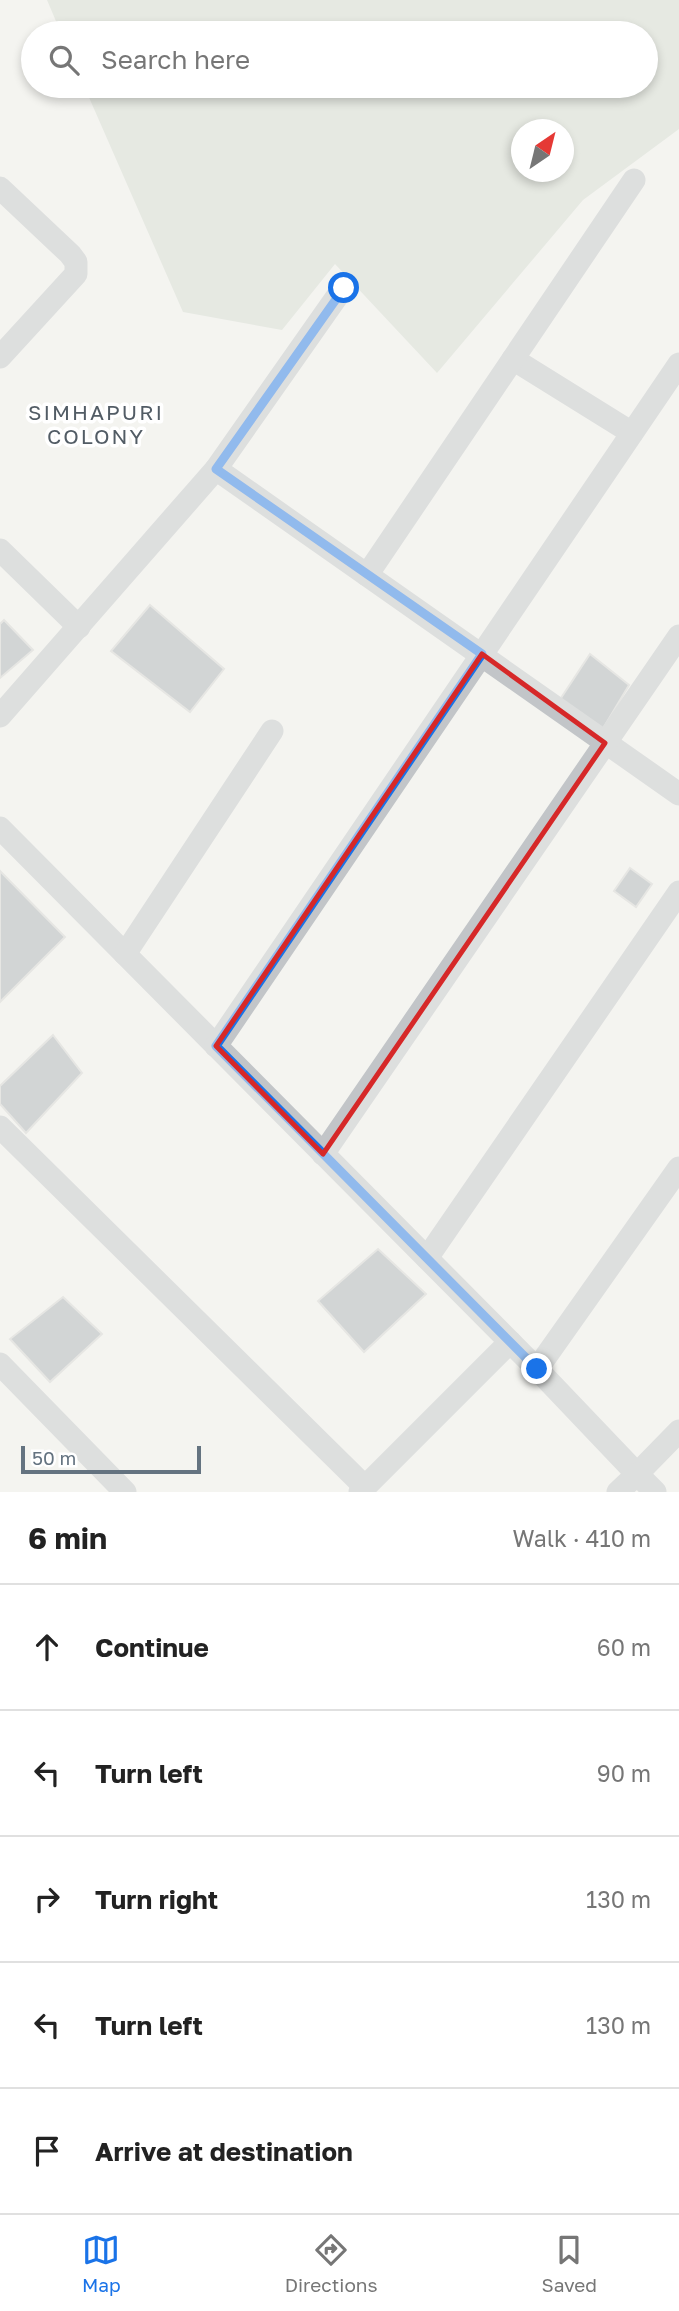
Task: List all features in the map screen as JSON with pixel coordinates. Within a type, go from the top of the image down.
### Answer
[{"type":"street","points":[[367,575],[634,180]]},
{"type":"street","points":[[0,188],[76,262],[76,274],[0,357]]},
{"type":"street","points":[[0,716],[216,469],[344,288]]},
{"type":"street","points":[[513,359],[632,433]]},
{"type":"street","points":[[216,1046],[679,365]]},
{"type":"street","points":[[216,469],[679,794]]},
{"type":"street","points":[[0,550],[79,627]]},
{"type":"street","points":[[323,1154],[679,636]]},
{"type":"street","points":[[125,954],[272,731]]},
{"type":"street","points":[[0,828],[537,1369],[655,1492]]},
{"type":"street","points":[[427,1258],[679,892]]},
{"type":"street","points":[[0,1126],[362,1490],[510,1342]]},
{"type":"street","points":[[537,1369],[679,1168]]},
{"type":"street","points":[[4,1375],[125,1492]]},
{"type":"street","points":[[618,1492],[679,1432]]},
{"type":"highlighted area","points":[[482,654],[605,743],[323,1154],[216,1046]]},
{"type":"shaded area","points":[[47,0],[679,0],[679,129],[583,200],[437,373],[335,264],[282,330],[183,312],[89,98],[658,98],[658,21],[56,21]]},
{"type":"building","points":[[150,605],[224,669],[190,712],[111,651]]},
{"type":"building","points":[[4,620],[33,650],[0,678],[0,624]]},
{"type":"building","points":[[590,654],[629,685],[601,732],[559,701]]},
{"type":"building","points":[[630,868],[652,884],[636,907],[614,891]]},
{"type":"building","points":[[0,871],[65,937],[0,1002]]},
{"type":"building","points":[[53,1035],[82,1073],[26,1133],[0,1104],[0,1086]]},
{"type":"building","points":[[378,1249],[426,1294],[364,1352],[318,1301]]},
{"type":"building","points":[[63,1297],[102,1334],[50,1382],[10,1339]]},
{"type":"district","name":"SIMHAPURI COLONY","points":[[96,424]]},
{"type":"route","points":[[344,288],[216,469],[482,654],[216,1046],[537,1369]]}]
